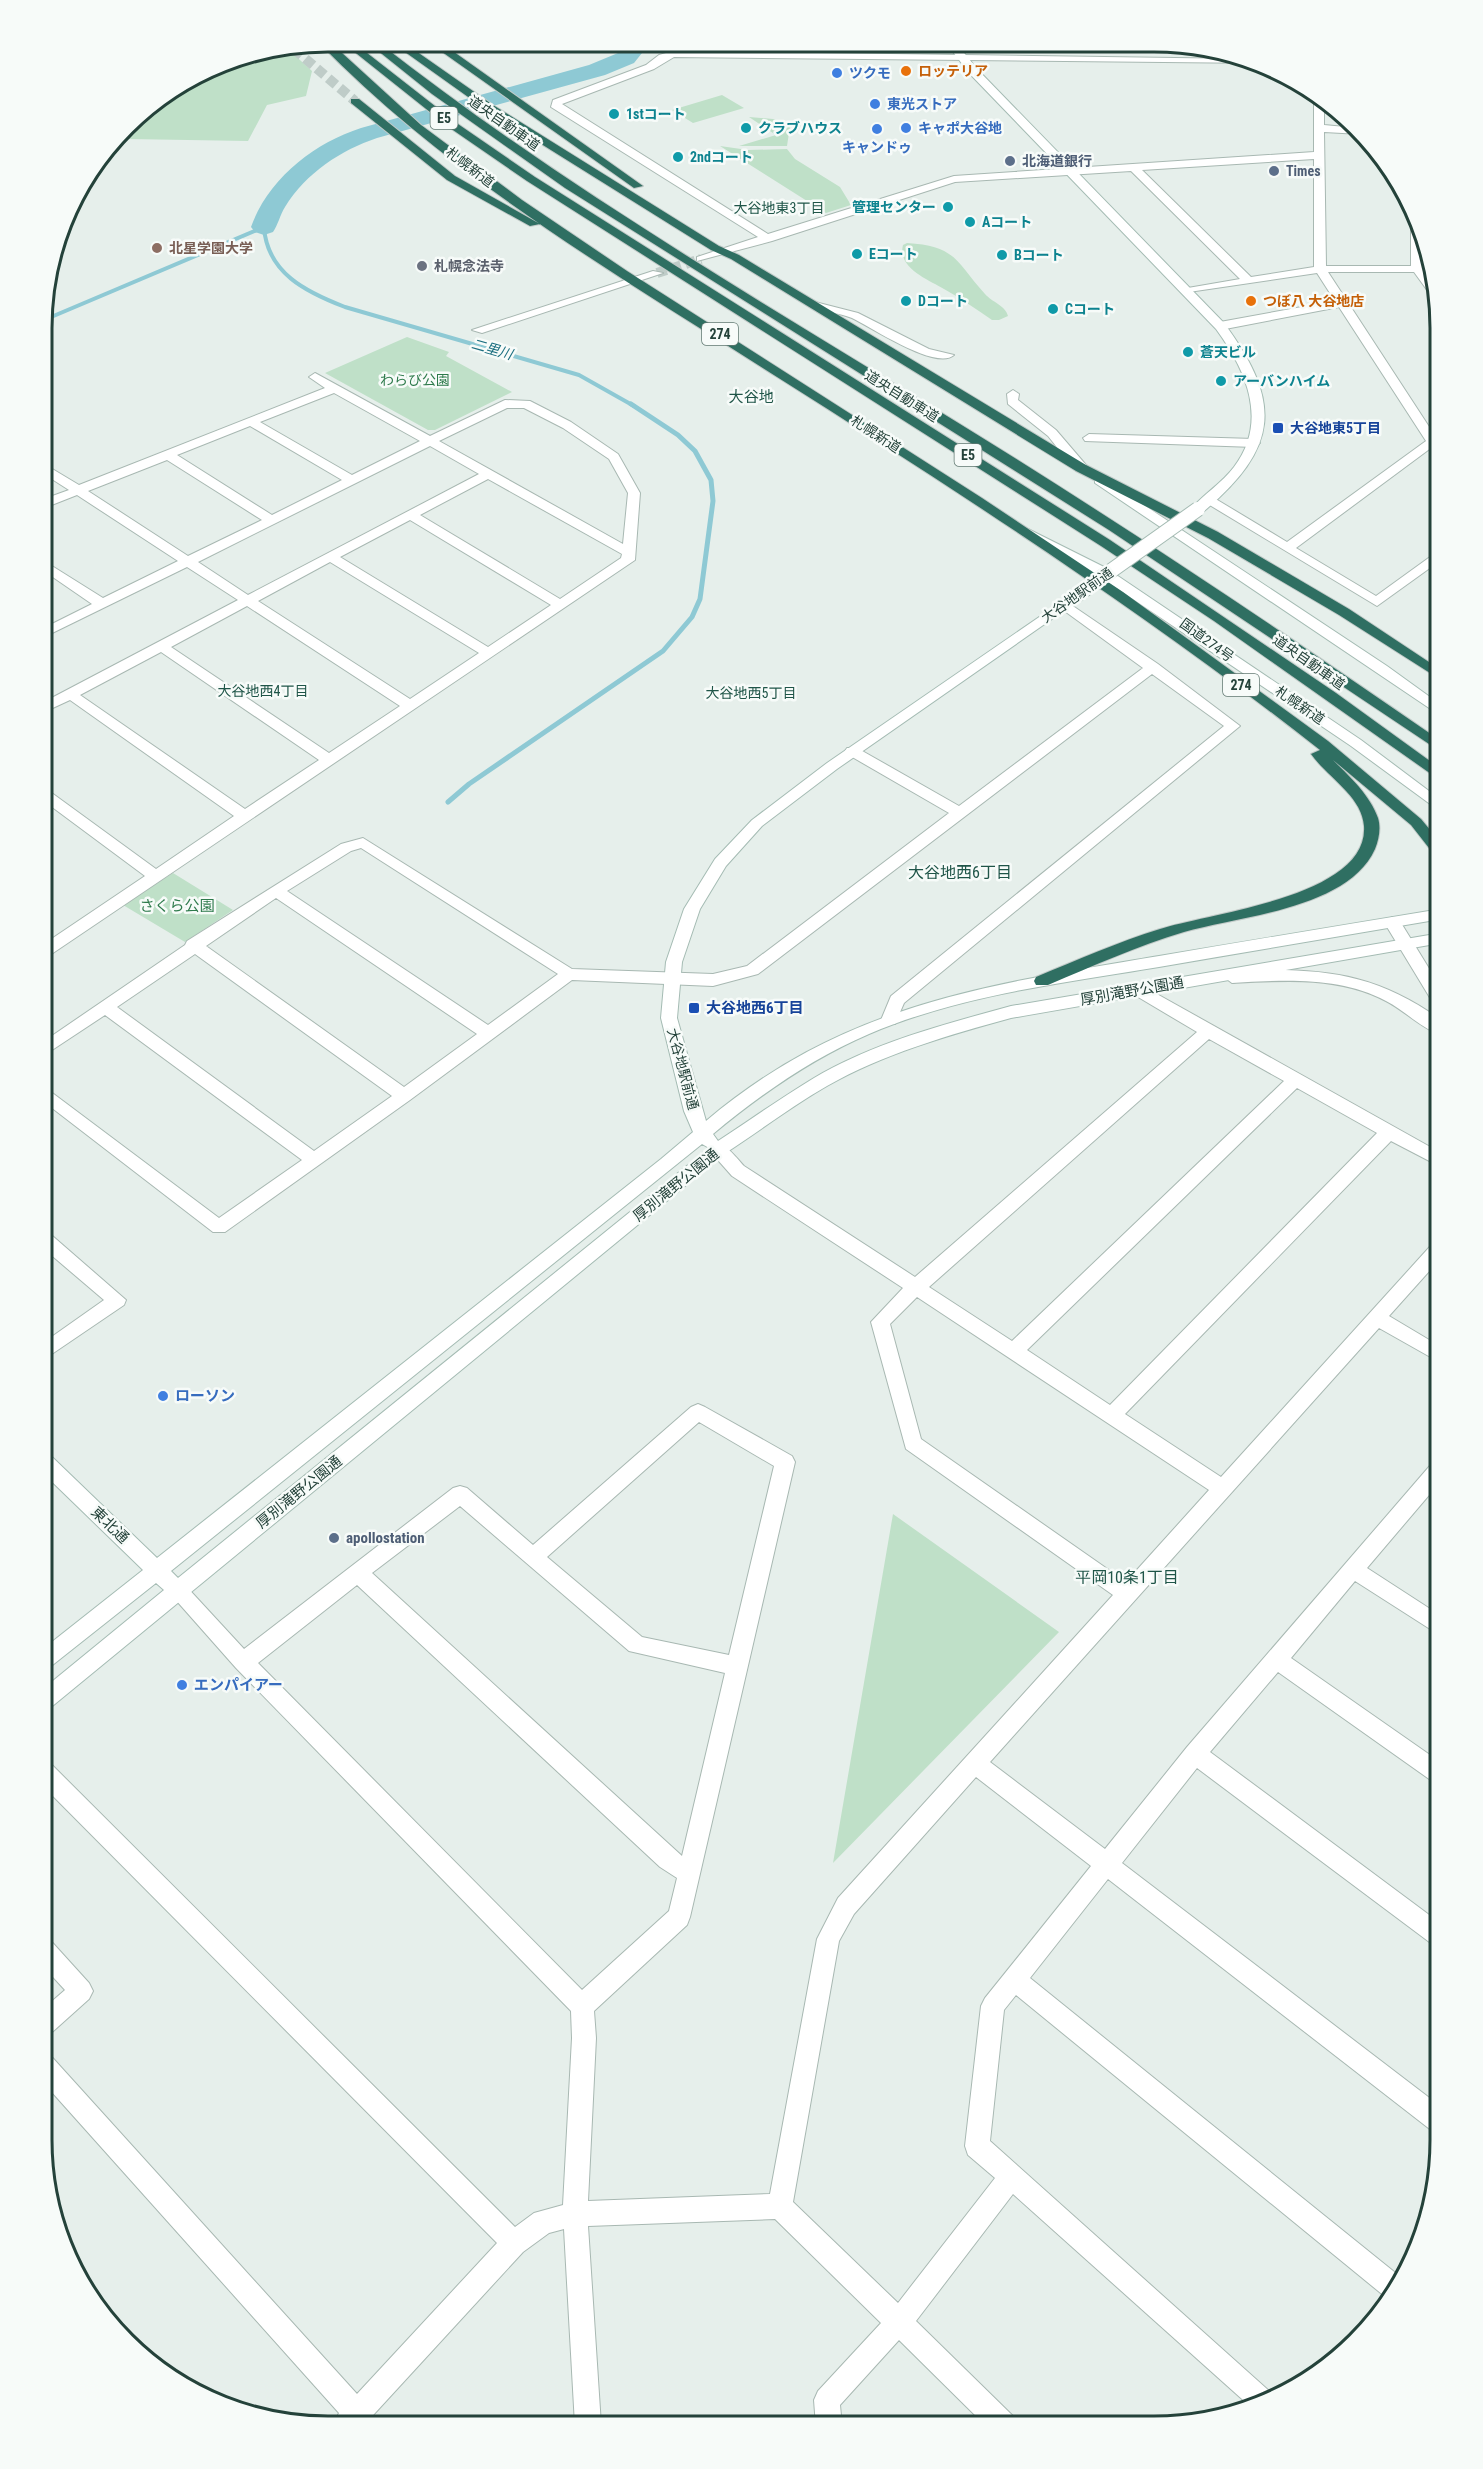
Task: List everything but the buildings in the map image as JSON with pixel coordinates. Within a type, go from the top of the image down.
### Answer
[{"type":"highway","name":"札幌新道","points":[[335,52],[406,117],[483,177],[635,280],[1028,533]]},
{"type":"highway","name":"道央自動車道","points":[[360,52],[486,148],[624,240],[1156,576],[1297,671],[1430,768]]},
{"type":"highway","name":"道央自動車道","points":[[384,52],[420,82],[504,142],[710,276],[1162,557],[1430,740]]},
{"type":"highway","points":[[410,52],[489,107],[715,248],[726,251]]},
{"type":"highway","points":[[447,52],[714,239],[726,251],[1081,468],[1214,535],[1344,612],[1430,669]]},
{"type":"highway","name":"274","points":[[355,101],[451,178],[635,280]]},
{"type":"highway","name":"国道274号","points":[[1028,533],[1284,717],[1388,797],[1416,822],[1430,839]]},
{"type":"highway","points":[[1042,981],[1181,928],[1304,896],[1347,874],[1362,858],[1370,842],[1373,824],[1357,794],[1284,717]]},
{"type":"street","points":[[768,239],[556,107],[557,102],[650,67],[663,57],[673,54],[814,52]]},
{"type":"street","name":"大谷地駅前通","points":[[957,52],[1238,347],[1252,372],[1260,412],[1254,443],[1233,479],[1203,505],[852,752],[757,824],[720,863],[692,909],[674,962],[669,1018],[693,1111],[703,1134],[738,1171],[917,1286],[1222,1488]]},
{"type":"street","points":[[1006,52],[1220,60]]},
{"type":"street","points":[[1319,106],[1320,269],[1430,432]]},
{"type":"street","points":[[1319,128],[1347,130]]},
{"type":"street","points":[[701,259],[954,179],[1319,155]]},
{"type":"street","points":[[1133,167],[1248,280]]},
{"type":"street","points":[[1416,240],[1417,269],[1426,282]]},
{"type":"street","points":[[1186,291],[1320,269],[1417,269]]},
{"type":"street","points":[[478,330],[657,273]]},
{"type":"street","points":[[1220,326],[1343,303]]},
{"type":"street","points":[[815,305],[854,315],[926,352],[948,355]]},
{"type":"street","points":[[315,377],[628,552]]},
{"type":"street","points":[[52,501],[335,388]]},
{"type":"street","points":[[1013,394],[1012,401],[1052,433],[1081,468],[1382,669],[1430,704]]},
{"type":"street","points":[[52,629],[511,403],[526,404],[567,424],[614,457],[634,493],[628,560],[155,876],[52,940]]},
{"type":"street","points":[[251,422],[351,480]]},
{"type":"street","points":[[1089,438],[1254,443]]},
{"type":"street","points":[[1287,548],[1430,447]]},
{"type":"street","points":[[168,455],[272,520]]},
{"type":"street","points":[[52,473],[410,706]]},
{"type":"street","points":[[52,704],[488,474]]},
{"type":"street","points":[[1203,505],[1287,548],[1377,602],[1430,561]]},
{"type":"street","points":[[410,515],[560,605]]},
{"type":"street","name":"札幌新道","points":[[1028,533],[1110,577],[1356,743],[1430,799]]},
{"type":"street","points":[[331,557],[488,653]]},
{"type":"street","points":[[52,570],[102,604]]},
{"type":"street","points":[[889,1020],[897,1000],[1233,726],[1153,667],[1071,599]]},
{"type":"street","points":[[161,646],[329,760]]},
{"type":"street","points":[[52,1044],[193,945],[276,891],[346,847],[363,843],[569,974],[713,980],[752,970],[958,812],[1153,667]]},
{"type":"street","points":[[70,694],[244,816]]},
{"type":"street","points":[[852,752],[958,812]]},
{"type":"street","points":[[52,800],[155,876]]},
{"type":"street","points":[[276,891],[488,1033]]},
{"type":"street","name":"厚別滝野公園通","points":[[52,1654],[703,1134],[748,1095],[784,1071],[889,1020],[949,1001],[1042,981],[1430,916]]},
{"type":"street","points":[[1392,922],[1430,983]]},
{"type":"street","name":"厚別滝野公園通","points":[[52,1694],[718,1150],[821,1082],[918,1040],[1011,1012],[1430,940]]},
{"type":"street","points":[[193,945],[404,1096]]},
{"type":"street","points":[[52,1099],[219,1227],[404,1096],[569,974]]},
{"type":"street","points":[[1208,978],[1320,975],[1348,978],[1383,992],[1430,1020]]},
{"type":"street","points":[[1139,990],[1430,1155]]},
{"type":"street","points":[[104,1006],[313,1159]]},
{"type":"street","points":[[1127,1594],[913,1443],[880,1322],[917,1286],[1208,1031]]},
{"type":"street","points":[[1014,1352],[1295,1080]]},
{"type":"street","points":[[1111,1416],[1388,1133]]},
{"type":"street","points":[[52,1246],[117,1300],[52,1347]]},
{"type":"street","points":[[780,2206],[828,1940],[846,1906],[1430,1260]]},
{"type":"street","points":[[1376,1317],[1430,1349]]},
{"type":"street","points":[[534,1556],[698,1412],[785,1462],[679,1917],[582,2006],[584,2038],[575,2214],[587,2416]]},
{"type":"street","name":"東北通","points":[[52,1470],[177,1590],[243,1662],[582,2006]]},
{"type":"street","points":[[1259,2397],[977,2146],[993,2006],[1195,1754],[1353,1569],[1430,1486]]},
{"type":"street","points":[[243,1662],[460,1494],[636,1645],[736,1666]]},
{"type":"street","points":[[1353,1569],[1430,1619]]},
{"type":"street","points":[[358,1573],[668,1860],[689,1873]]},
{"type":"street","points":[[1276,1659],[1430,1767]]},
{"type":"street","points":[[1195,1754],[1430,1929]]},
{"type":"street","points":[[975,1762],[1430,2113]]},
{"type":"street","points":[[52,1780],[514,2243]]},
{"type":"street","points":[[52,1959],[81,1990],[52,2017]]},
{"type":"street","points":[[1014,1979],[1390,2285]]},
{"type":"street","points":[[52,2075],[348,2416]]},
{"type":"street","points":[[829,2416],[827,2400],[899,2322],[1011,2177]]},
{"type":"street","points":[[354,2416],[514,2243],[543,2222],[575,2214],[780,2206],[995,2416]]},
{"type":"green space","points":[[294,55],[312,71],[306,96],[267,105],[248,141],[127,139],[160,109],[190,89],[240,67]]},
{"type":"green space","points":[[722,95],[744,108],[693,123],[672,110]]},
{"type":"green space","points":[[749,117],[773,119],[790,126],[787,146],[739,146],[776,135]]},
{"type":"green space","points":[[720,146],[748,150],[787,149],[795,159],[840,187],[851,205],[826,213]]},
{"type":"green space","points":[[907,243],[924,245],[946,252],[961,265],[985,294],[1005,309],[1008,316],[992,320],[909,267],[902,253],[903,245]]},
{"type":"green space","name":"わらび公園","points":[[407,337],[449,352],[446,356],[512,392],[435,430],[428,430],[325,373]]},
{"type":"green space","name":"さくら公園","points":[[173,873],[233,910],[185,942],[123,905]]},
{"type":"green space","points":[[893,1514],[1059,1632],[833,1863]]},
{"type":"waterway","name":"二里川","points":[[264,227],[274,205],[292,182],[325,153],[338,145],[369,133],[597,70],[626,58],[631,52]]},
{"type":"waterway","name":"二里川","points":[[53,316],[264,227],[272,257],[281,269],[291,279],[316,295],[345,307],[579,375],[634,406]]},
{"type":"waterway","name":"二里川","points":[[448,802],[469,784],[663,651],[692,617],[700,599],[713,501],[711,480],[695,451],[678,435],[631,404]]},
{"type":"tunnel","points":[[300,54],[355,101]]},
{"type":"tunnel","points":[[657,273],[701,259]]},
{"type":"place","name":"ロッテリア","points":[[906,71]]},
{"type":"place","name":"ツクモ","points":[[837,73]]},
{"type":"place","name":"東光ストア","points":[[875,104]]},
{"type":"place","name":"1stコート","points":[[614,114]]},
{"type":"place","name":"クラブハウス","points":[[746,128]]},
{"type":"place","name":"キャポ大谷地","points":[[906,128]]},
{"type":"place","name":"キャンドゥ","points":[[877,129]]},
{"type":"place","name":"2ndコート","points":[[678,157]]},
{"type":"place","name":"北海道銀行","points":[[1010,161]]},
{"type":"place","name":"Times","points":[[1274,171]]},
{"type":"place","name":"管理センター","points":[[948,207]]},
{"type":"place","name":"Aコート","points":[[970,222]]},
{"type":"place","name":"北星学園大学","points":[[157,248]]},
{"type":"place","name":"Eコート","points":[[857,254]]},
{"type":"place","name":"Bコート","points":[[1002,255]]},
{"type":"place","name":"札幌念法寺","points":[[422,266]]},
{"type":"place","name":"Dコート","points":[[906,301]]},
{"type":"place","name":"つぼ八 大谷地店","points":[[1251,301]]},
{"type":"place","name":"Cコート","points":[[1053,309]]},
{"type":"place","name":"蒼天ビル","points":[[1188,352]]},
{"type":"place","name":"アーバンハイム","points":[[1221,381]]},
{"type":"place","name":"大谷地東5丁目","points":[[1278,428]]},
{"type":"place","name":"大谷地西6丁目","points":[[694,1008]]},
{"type":"place","name":"ローソン","points":[[163,1396]]},
{"type":"place","name":"apollostation","points":[[334,1538]]},
{"type":"place","name":"エンパイアー","points":[[182,1685]]},
{"type":"district","name":"大谷地東3丁目","points":[[779,208]]},
{"type":"district","name":"大谷地","points":[[751,397]]},
{"type":"district","name":"大谷地西4丁目","points":[[263,691]]},
{"type":"district","name":"大谷地西5丁目","points":[[751,693]]},
{"type":"district","name":"大谷地西6丁目","points":[[960,872]]},
{"type":"district","name":"平岡10条1丁目","points":[[1127,1577]]}]
